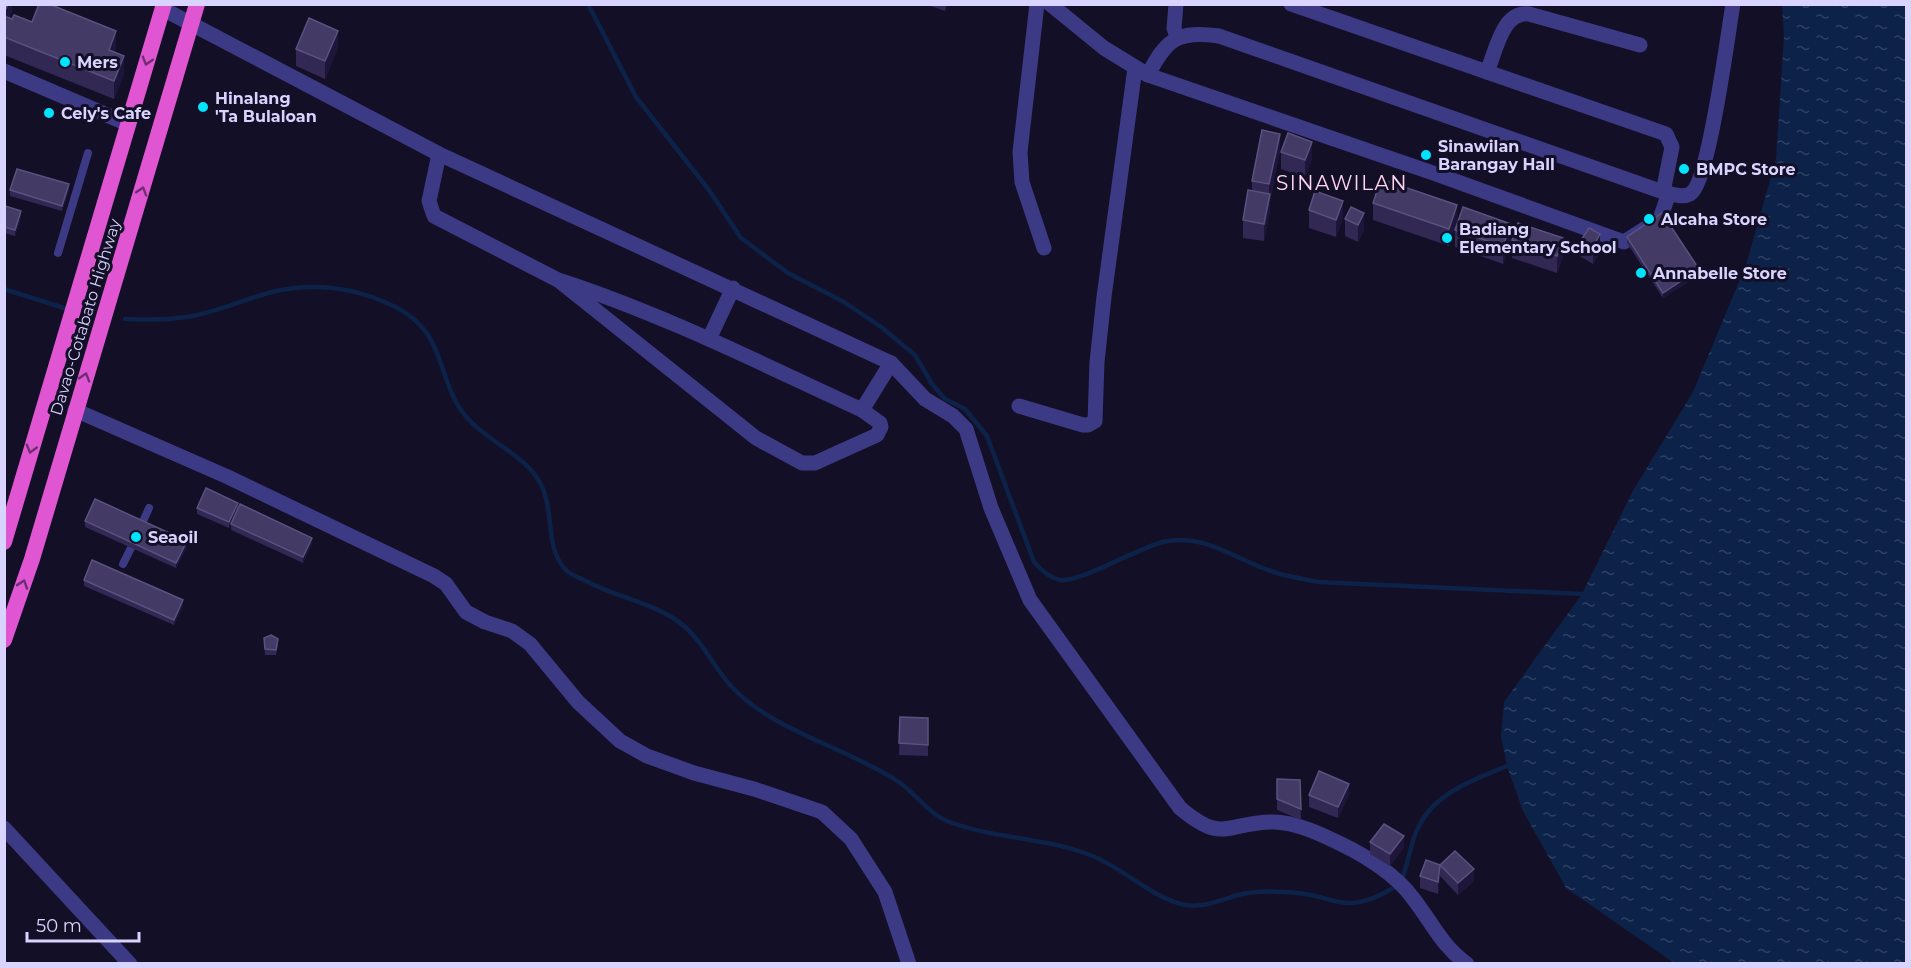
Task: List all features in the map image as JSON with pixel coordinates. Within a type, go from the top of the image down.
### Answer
[{"type":"highway","name":"Davao-Cotabato Highway","points":[[4,640],[32,559],[197,4]]},
{"type":"highway","name":"Davao-Cotabato Highway","points":[[4,542],[163,7]]},
{"type":"street","points":[[1037,4],[1020,152],[1022,182],[1044,248]]},
{"type":"street","points":[[1050,4],[1104,48],[1142,71],[1624,242],[1660,219],[1672,147],[1666,134],[1291,4]]},
{"type":"street","points":[[1176,4],[1174,28],[1177,37]]},
{"type":"street","points":[[1019,406],[1083,425],[1095,421],[1097,362],[1104,297],[1142,71],[1177,37],[1203,33],[1218,36],[1666,193],[1689,195],[1699,182],[1714,120],[1733,4]]},
{"type":"street","points":[[163,7],[440,154],[891,363],[925,399],[953,416],[966,429],[991,508],[1030,600],[1180,808],[1211,829],[1220,831],[1265,822],[1286,823],[1343,845],[1391,877],[1411,895],[1433,931],[1467,963]]},
{"type":"street","points":[[1487,72],[1507,23],[1517,14],[1529,14],[1640,45]]},
{"type":"street","points":[[4,71],[128,124]]},
{"type":"street","points":[[440,154],[429,201],[434,216],[558,280],[609,296],[709,339],[862,410],[880,423],[877,435],[815,463],[802,463],[756,438],[558,280]]},
{"type":"street","points":[[709,339],[733,288]]},
{"type":"street","points":[[862,410],[891,363]]},
{"type":"street","points":[[75,410],[228,477],[434,576],[446,584],[466,612],[484,622],[512,631],[530,644],[578,702],[599,723],[620,741],[647,756],[822,812],[851,839],[885,892],[909,963]]},
{"type":"street","points":[[4,828],[130,963]]},
{"type":"lane","points":[[58,253],[88,153]]},
{"type":"lane","points":[[141,526],[149,508]]},
{"type":"lane","points":[[123,564],[131,548]]},
{"type":"water","points":[[1782,5],[1906,5],[1906,963],[1674,963],[1566,888],[1523,811],[1507,766],[1501,737],[1504,702],[1582,594],[1634,489],[1693,392],[1746,265],[1776,159],[1784,36]]},
{"type":"building","points":[[39,4],[49,4],[116,31],[109,50],[124,56],[114,81],[4,37],[4,16],[12,19],[14,15],[32,22]]},
{"type":"building","points":[[309,18],[338,31],[325,61],[296,49]]},
{"type":"building","points":[[1262,130],[1280,134],[1269,184],[1252,181]]},
{"type":"building","points":[[1288,133],[1312,142],[1305,160],[1281,152]]},
{"type":"building","points":[[17,169],[69,184],[62,206],[10,190]]},
{"type":"building","points":[[1381,179],[1457,205],[1449,229],[1373,203]]},
{"type":"building","points":[[1248,190],[1270,194],[1264,224],[1243,220]]},
{"type":"building","points":[[1315,191],[1343,201],[1336,220],[1309,210]]},
{"type":"building","points":[[5,206],[21,211],[15,230],[4,227]]},
{"type":"building","points":[[1351,207],[1364,213],[1358,225],[1345,219]]},
{"type":"building","points":[[1463,207],[1511,224],[1503,246],[1455,230]]},
{"type":"building","points":[[1662,213],[1699,269],[1663,293],[1627,237]]},
{"type":"building","points":[[1518,223],[1563,238],[1557,256],[1512,240]]},
{"type":"building","points":[[1589,228],[1600,234],[1593,247],[1581,240]]},
{"type":"building","points":[[206,488],[238,503],[229,522],[197,508]]},
{"type":"building","name":"Seaoil","points":[[95,499],[187,541],[176,563],[85,521]]},
{"type":"building","points":[[240,504],[312,538],[303,557],[231,524]]},
{"type":"building","points":[[92,560],[183,600],[174,620],[84,580]]},
{"type":"building","points":[[271,635],[278,639],[276,650],[265,649],[264,638]]},
{"type":"building","points":[[900,717],[928,718],[928,745],[899,743]]},
{"type":"building","points":[[1319,771],[1349,784],[1338,807],[1309,795]]},
{"type":"building","points":[[1277,779],[1300,780],[1301,809],[1277,799]]},
{"type":"building","points":[[1384,824],[1404,836],[1390,854],[1370,842]]},
{"type":"building","points":[[1455,851],[1474,869],[1458,883],[1440,865]]},
{"type":"building","points":[[1426,860],[1440,865],[1438,882],[1420,876]]},
{"type":"waterway","points":[[588,4],[636,97],[709,190],[741,238],[788,273],[844,302],[881,327],[915,355],[932,384],[945,399],[965,409],[987,436],[1034,562],[1049,576],[1060,580],[1081,576],[1152,545],[1179,540],[1208,545],[1277,573],[1318,582],[1582,594]]},
{"type":"waterway","points":[[125,319],[187,317],[276,291],[305,287],[334,288],[362,294],[389,304],[409,315],[423,328],[433,343],[458,406],[470,421],[520,460],[537,478],[546,499],[555,552],[559,562],[566,570],[598,587],[649,606],[673,618],[691,633],[726,680],[748,702],[789,727],[858,759],[899,782],[940,818],[964,827],[1055,845],[1090,855],[1160,896],[1185,905],[1205,904],[1267,891],[1301,893],[1338,902],[1361,902],[1395,887]]},
{"type":"waterway","points":[[4,289],[64,308]]},
{"type":"waterway","points":[[1403,876],[1416,832],[1426,814],[1457,788],[1507,766]]},
{"type":"place","name":"Mers","points":[[65,62]]},
{"type":"place","name":"Hinalang 'Ta Bulaloan","points":[[203,107]]},
{"type":"place","name":"Cely's Cafe","points":[[49,113]]},
{"type":"place","name":"Sinawilan Barangay Hall","points":[[1426,155]]},
{"type":"place","name":"BMPC Store","points":[[1684,169]]},
{"type":"place","name":"Alcaha Store","points":[[1649,219]]},
{"type":"place","name":"Badiang Elementary School","points":[[1447,238]]},
{"type":"place","name":"Annabelle Store","points":[[1641,273]]},
{"type":"place","name":"Seaoil","points":[[136,537]]},
{"type":"district","name":"SINAWILAN","points":[[1342,183]]}]
